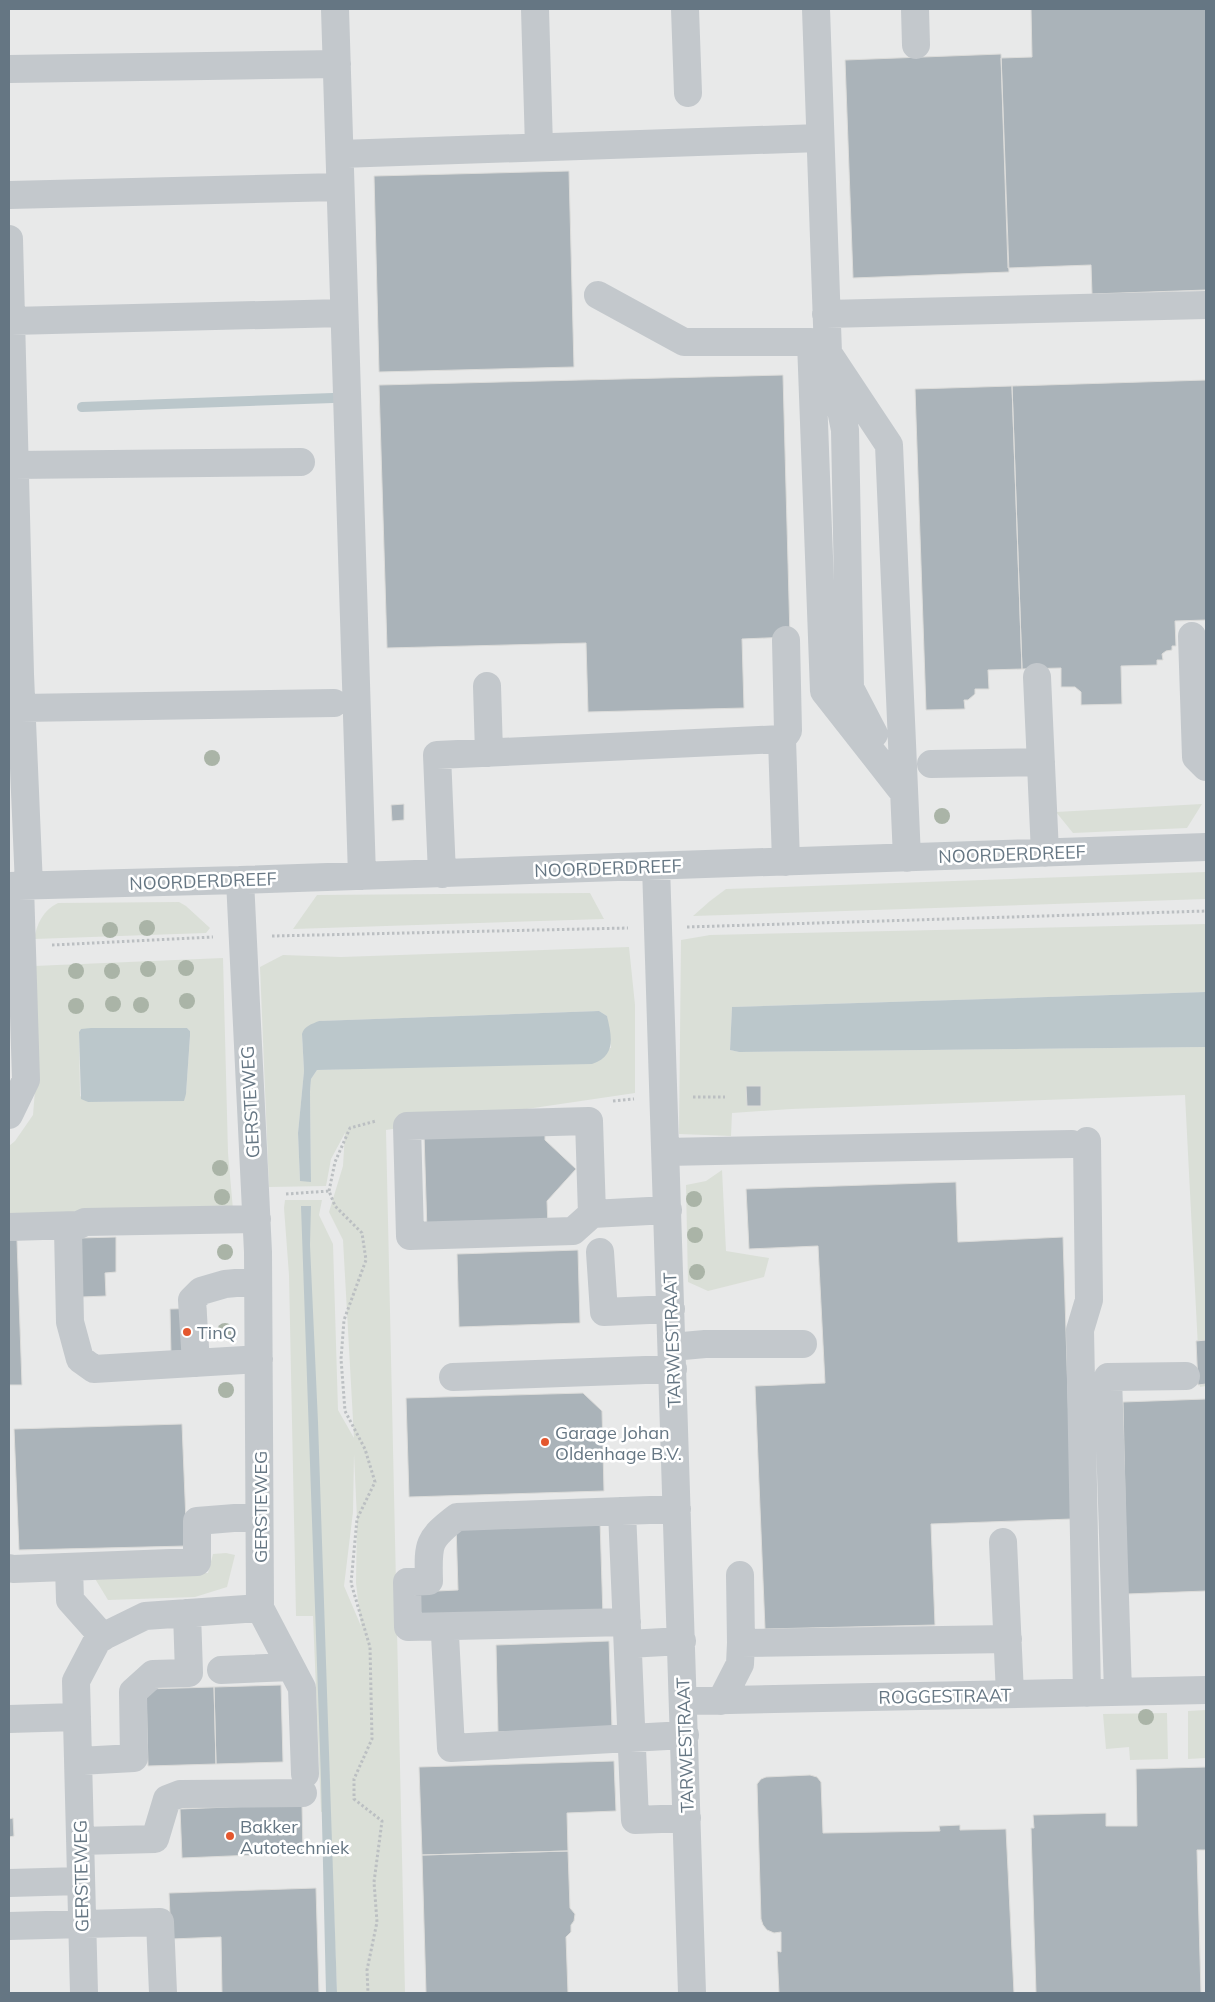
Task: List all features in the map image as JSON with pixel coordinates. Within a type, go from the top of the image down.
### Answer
[{"type":"street","points":[[335,9],[362,876]]},
{"type":"street","points":[[535,9],[540,148]]},
{"type":"street","points":[[685,9],[688,93]]},
{"type":"street","points":[[816,9],[828,353],[845,430],[850,688],[904,793]]},
{"type":"street","points":[[915,9],[916,45]]},
{"type":"street","points":[[9,69],[337,64]]},
{"type":"street","points":[[340,154],[820,138]]},
{"type":"street","points":[[9,196],[340,187]]},
{"type":"street","points":[[9,239],[14,465],[14,680],[21,708],[19,886],[26,1080],[9,1115]]},
{"type":"street","points":[[598,295],[684,342],[811,342],[824,691],[904,793]]},
{"type":"street","points":[[826,314],[1206,304]]},
{"type":"street","points":[[11,321],[344,313]]},
{"type":"street","points":[[830,356],[889,445],[907,858]]},
{"type":"street","points":[[14,465],[301,462]]},
{"type":"street","points":[[1192,636],[1196,757],[1206,768]]},
{"type":"street","points":[[786,640],[788,731],[782,740],[786,862]]},
{"type":"street","points":[[1037,677],[1045,853]]},
{"type":"street","points":[[487,686],[489,753]]},
{"type":"street","points":[[21,708],[334,703]]},
{"type":"street","points":[[442,874],[437,755],[782,740]]},
{"type":"street","points":[[931,764],[1040,762]]},
{"type":"street","name":"NOORDERDREEF","points":[[19,886],[442,874],[1206,847]]},
{"type":"street","name":"TARWESTRAAT","points":[[656,866],[692,1993]]},
{"type":"street","name":"GERSTEWEG","points":[[84,1993],[76,1681],[98,1639],[145,1616],[260,1608],[257,1219],[240,880]]},
{"type":"street","points":[[592,1214],[589,1121],[407,1126],[410,1236],[573,1231],[592,1214],[668,1210]]},
{"type":"street","points":[[666,1152],[1080,1142],[1089,1300],[1080,1330],[1087,1693]]},
{"type":"street","points":[[257,1219],[85,1222],[68,1230],[70,1322],[80,1359],[94,1369],[259,1359]]},
{"type":"street","points":[[9,1227],[77,1225]]},
{"type":"street","points":[[600,1252],[604,1312],[671,1309]]},
{"type":"street","points":[[196,1363],[192,1300],[201,1291],[225,1284],[258,1281]]},
{"type":"street","points":[[454,1377],[673,1358],[705,1344],[803,1344]]},
{"type":"street","points":[[1118,1692],[1108,1377],[1186,1376]]},
{"type":"street","points":[[677,1509],[457,1517],[438,1531],[428,1550],[429,1581],[407,1582],[408,1627],[627,1633],[682,1641]]},
{"type":"street","points":[[622,1511],[635,1820],[687,1818]]},
{"type":"street","points":[[9,1568],[198,1562],[197,1521],[260,1516]]},
{"type":"street","points":[[1004,1542],[1010,1694]]},
{"type":"street","points":[[69,1567],[70,1600],[103,1637]]},
{"type":"street","points":[[721,1701],[740,1664],[740,1575]]},
{"type":"street","points":[[80,1840],[155,1839],[167,1799],[180,1794],[304,1784],[302,1688],[260,1608]]},
{"type":"street","points":[[79,1761],[134,1758],[133,1692],[153,1674],[189,1673],[187,1613]]},
{"type":"street","points":[[445,1635],[451,1748],[685,1735]]},
{"type":"street","points":[[741,1643],[1008,1639]]},
{"type":"street","points":[[221,1670],[292,1667]]},
{"type":"street","name":"ROGGESTRAAT","points":[[684,1701],[1206,1690]]},
{"type":"street","points":[[9,1719],[77,1717]]},
{"type":"street","points":[[9,1883],[82,1881]]},
{"type":"street","points":[[9,1926],[160,1922],[163,1993]]},
{"type":"path","points":[[272,943],[272,936],[659,928],[1206,911]]},
{"type":"path","points":[[22,947],[242,936]]},
{"type":"path","points":[[280,1194],[329,1191],[335,1206],[362,1233],[366,1260],[344,1320],[341,1360],[345,1411],[365,1449],[375,1482],[357,1519],[350,1583],[370,1647],[372,1739],[354,1779],[354,1799],[382,1821],[374,1882],[377,1922],[367,1970],[368,1993]]},
{"type":"shaded area","points":[[9,9],[1206,9],[1206,1993],[9,1993]]},
{"type":"shaded area","points":[[1202,804],[1187,828],[1073,833],[1056,812]]},
{"type":"shaded area","points":[[1206,872],[1206,899],[693,916],[726,889]]},
{"type":"shaded area","points":[[590,893],[604,919],[293,929],[317,895]]},
{"type":"shaded area","points":[[179,902],[210,928],[206,933],[34,939],[41,918],[48,909],[58,903]]},
{"type":"shaded area","points":[[1206,924],[1206,992],[732,1007],[730,1050],[739,1052],[1206,1047],[1206,1386],[1200,1387],[1185,1095],[791,1109],[732,1113],[731,1136],[679,1134],[681,940],[710,935]]},
{"type":"shaded area","points":[[629,947],[635,1005],[635,1093],[386,1130],[405,1993],[337,1993],[330,1812],[321,1812],[313,1616],[296,1616],[289,1275],[284,1208],[285,1200],[322,1200],[319,1215],[333,1244],[338,1410],[354,1438],[343,1240],[329,1212],[343,1166],[345,1133],[331,1159],[326,1186],[269,1187],[260,967],[283,955],[341,957]],"holes":[[[599,1011],[607,1016],[611,1048],[442,1066],[317,1070],[311,1079],[310,1092],[311,1181],[300,1181],[298,1133],[304,1071],[302,1034],[319,1021]],[[354,1454],[357,1519],[356,1583],[361,1626],[344,1586],[353,1512]]]},
{"type":"shaded area","points":[[223,958],[228,1153],[233,1210],[9,1215],[9,1146],[15,1141],[33,1115],[35,1090],[34,966]],"holes":[[[187,1028],[190,1031],[186,1094],[182,1101],[88,1102],[80,1096],[79,1032],[81,1029]]]},
{"type":"shaded area","points":[[1206,992],[1206,1047],[739,1052],[730,1050],[732,1007]]},
{"type":"shaded area","points":[[599,1011],[607,1016],[611,1038],[609,1051],[600,1061],[592,1064],[317,1070],[311,1079],[310,1092],[311,1182],[300,1181],[298,1133],[304,1071],[302,1034],[309,1026],[319,1021]]},
{"type":"shaded area","points":[[187,1028],[190,1031],[190,1036],[184,1101],[88,1102],[81,1099],[79,1032],[81,1029]]},
{"type":"shaded area","points":[[722,1170],[726,1251],[769,1258],[764,1277],[708,1291],[688,1282],[686,1185],[706,1181]]},
{"type":"shaded area","points":[[301,1206],[311,1206],[310,1245],[318,1422],[337,1993],[326,1993],[321,1779]]},
{"type":"shaded area","points":[[226,1553],[235,1555],[227,1587],[195,1597],[108,1600],[94,1577],[208,1573],[213,1554]]},
{"type":"shaded area","points":[[1206,1710],[1206,1758],[1188,1759],[1188,1711]]},
{"type":"shaded area","points":[[1167,1713],[1168,1759],[1130,1760],[1129,1747],[1106,1749],[1103,1714]]},
{"type":"building","points":[[1031,9],[1206,9],[1206,290],[1092,294],[1091,265],[1008,268],[1001,58],[1032,57]]},
{"type":"building","points":[[1001,54],[1009,272],[853,278],[845,60]]},
{"type":"building","points":[[569,171],[574,367],[379,372],[374,176]]},
{"type":"building","points":[[783,375],[790,637],[742,639],[744,708],[588,712],[586,643],[387,648],[379,385]]},
{"type":"building","points":[[1206,380],[1206,620],[1175,621],[1176,646],[1172,646],[1172,650],[1162,654],[1163,660],[1157,660],[1157,665],[1121,666],[1122,704],[1081,705],[1081,692],[1075,687],[1061,687],[1061,668],[1022,669],[1012,386]]},
{"type":"building","points":[[1012,386],[1022,669],[988,670],[989,689],[975,689],[975,694],[968,700],[964,700],[965,709],[926,710],[915,389]]},
{"type":"building","points":[[404,804],[404,820],[392,821],[391,805]]},
{"type":"building","points":[[746,1086],[761,1086],[761,1106],[747,1106]]},
{"type":"building","points":[[545,1130],[545,1140],[576,1169],[547,1201],[548,1227],[427,1231],[424,1134]]},
{"type":"building","points":[[956,1182],[958,1242],[1063,1237],[1072,1519],[931,1524],[935,1625],[765,1629],[755,1386],[825,1383],[818,1246],[749,1249],[746,1189]]},
{"type":"building","points":[[116,1237],[116,1272],[105,1273],[106,1296],[81,1297],[79,1238]]},
{"type":"building","points":[[9,1240],[17,1240],[22,1385],[9,1385]]},
{"type":"building","points":[[578,1250],[580,1323],[459,1327],[457,1254]]},
{"type":"building","points":[[206,1308],[207,1353],[171,1354],[170,1309]]},
{"type":"building","points":[[1206,1340],[1206,1384],[1198,1385],[1196,1341]]},
{"type":"building","points":[[583,1393],[602,1411],[604,1491],[409,1497],[406,1398]]},
{"type":"building","points":[[1206,1399],[1206,1591],[1127,1594],[1123,1402]]},
{"type":"building","points":[[182,1424],[187,1546],[19,1550],[14,1429]]},
{"type":"building","points":[[600,1520],[603,1617],[416,1623],[415,1592],[458,1590],[456,1525]]},
{"type":"building","points":[[609,1641],[612,1728],[498,1732],[496,1645]]},
{"type":"building","points":[[281,1685],[283,1762],[216,1764],[214,1687]]},
{"type":"building","points":[[214,1687],[216,1764],[148,1766],[146,1689]]},
{"type":"building","points":[[614,1761],[616,1811],[567,1813],[568,1851],[422,1855],[419,1767]]},
{"type":"building","points":[[1206,1767],[1206,1850],[1197,1850],[1201,1993],[1036,1993],[1031,1828],[1034,1828],[1033,1815],[1106,1813],[1106,1826],[1137,1826],[1136,1769]]},
{"type":"building","points":[[810,1775],[817,1777],[821,1782],[823,1833],[940,1831],[939,1826],[960,1825],[960,1830],[1006,1829],[1014,1993],[779,1993],[777,1951],[781,1952],[781,1932],[774,1933],[767,1930],[761,1919],[757,1784],[766,1777]]},
{"type":"building","points":[[302,1804],[303,1853],[182,1858],[180,1809]]},
{"type":"building","points":[[13,1818],[14,1836],[9,1837],[9,1819]]},
{"type":"building","points":[[568,1851],[570,1908],[575,1914],[571,1925],[571,1932],[566,1937],[568,1993],[426,1993],[422,1855]]},
{"type":"building","points":[[316,1888],[319,1993],[222,1993],[221,1937],[171,1939],[169,1893]]},
{"type":"waterway","points":[[82,407],[333,398]]},
{"type":"place","name":"TinQ","points":[[187,1332]]},
{"type":"place","name":"Garage Johan Oldenhage B.V.","points":[[545,1442]]},
{"type":"place","name":"Bakker Autotechniek","points":[[230,1836]]}]
